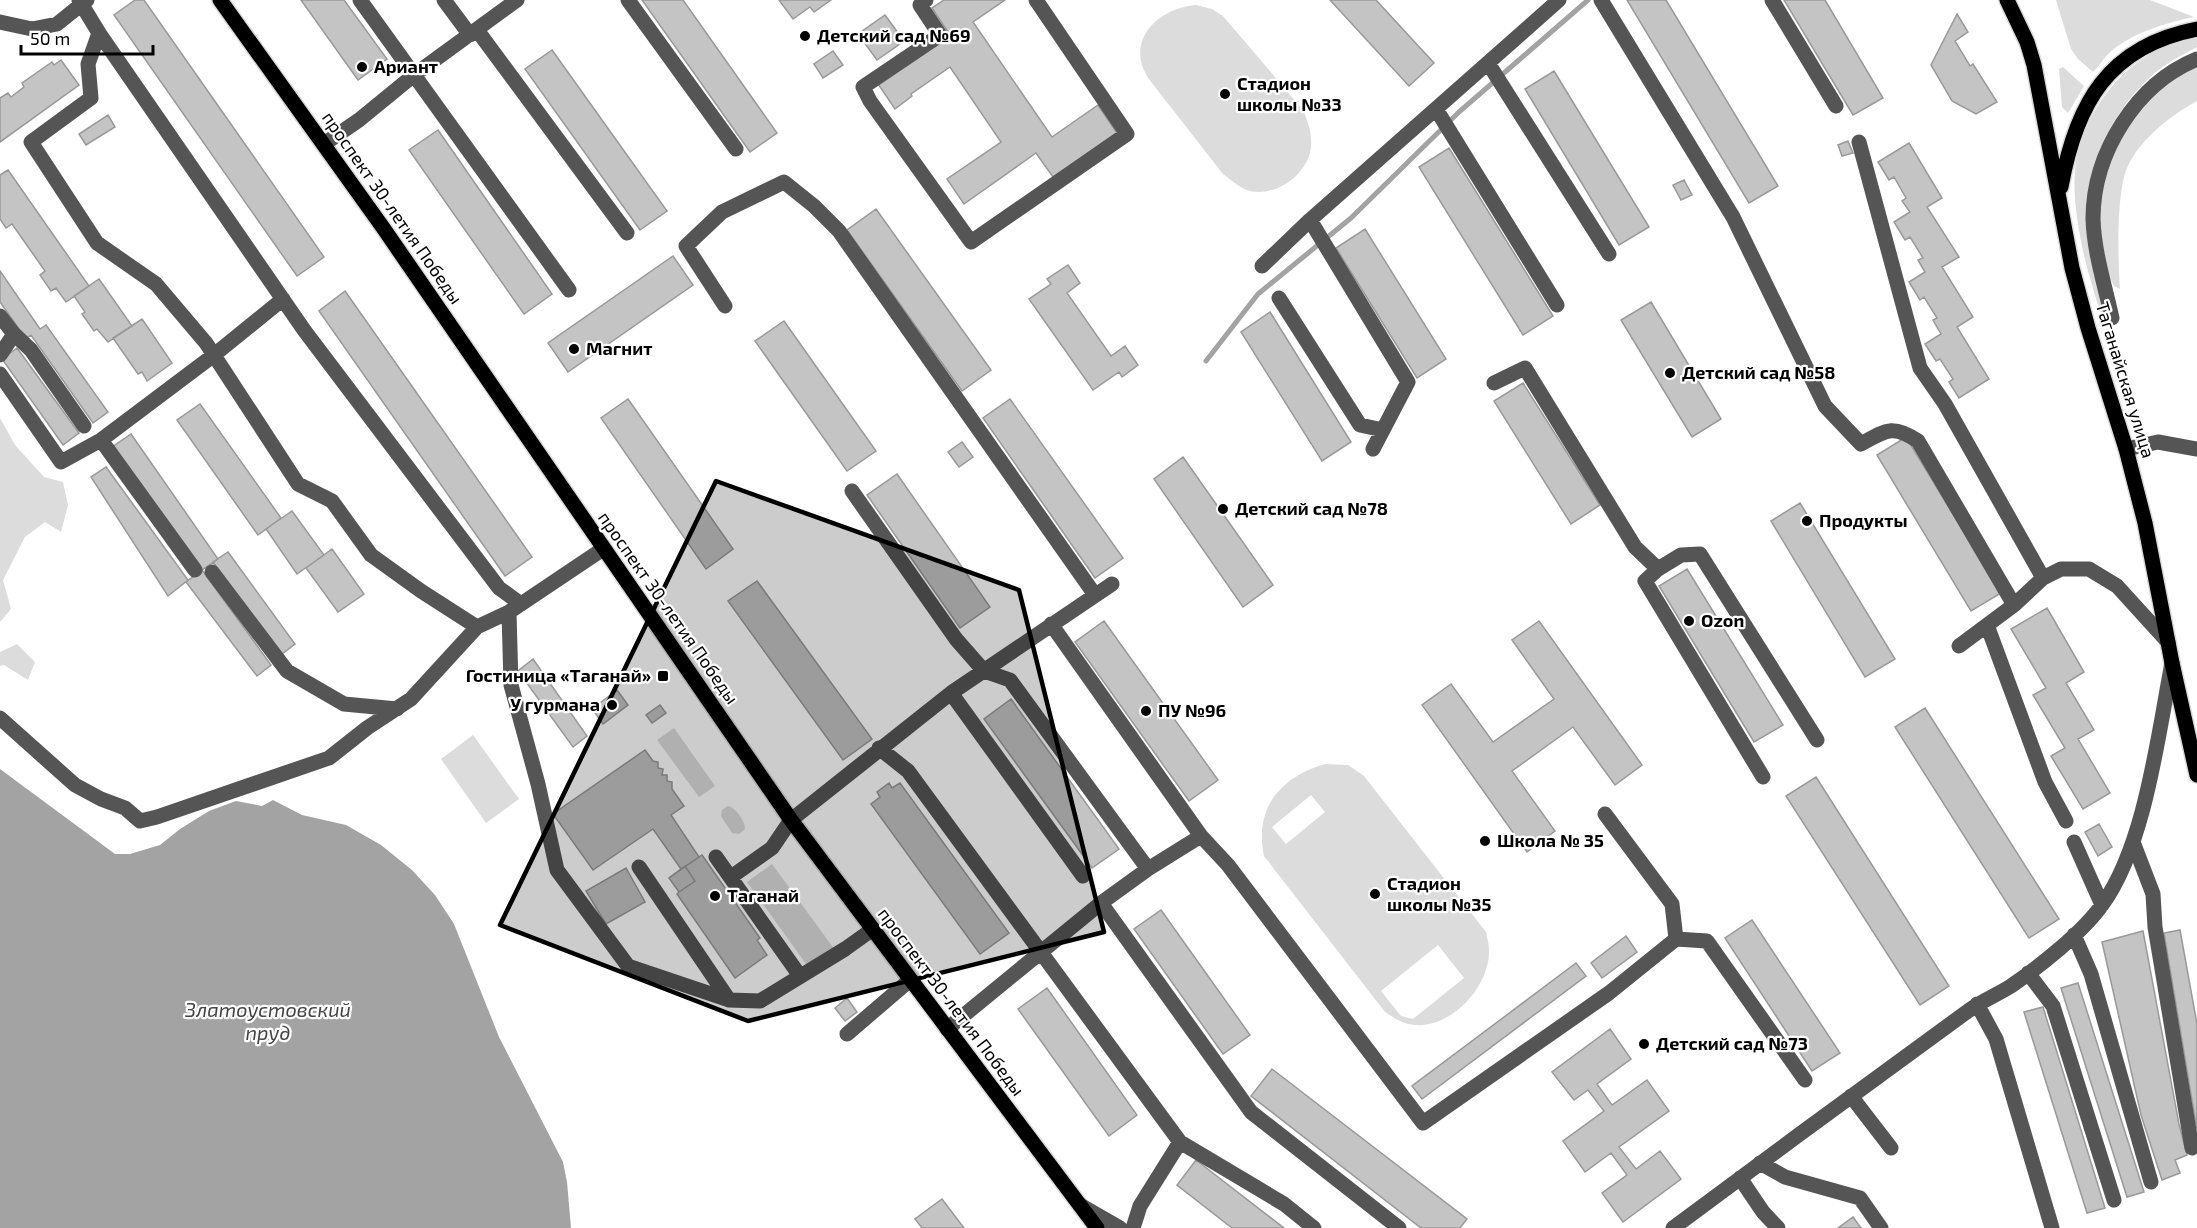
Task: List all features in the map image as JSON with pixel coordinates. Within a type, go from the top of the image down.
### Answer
[{"type":"main road","name":"проспект 30-летия Победы","points":[[220,0],[324,144],[791,820],[1097,1228]]},
{"type":"main road","name":"Таганайская улица","points":[[2007,0],[2027,42],[2034,65],[2072,268],[2088,328],[2126,449],[2145,523],[2172,663],[2197,775]]},
{"type":"main road","points":[[2060,196],[2066,158],[2077,123],[2097,86],[2120,62],[2147,45],[2180,32],[2197,29]]},
{"type":"street","points":[[360,0],[569,290]]},
{"type":"street","points":[[444,0],[473,33],[627,233]]},
{"type":"street","points":[[324,144],[517,0]]},
{"type":"street","points":[[628,0],[736,149]]},
{"type":"street","points":[[926,0],[920,4],[940,35],[863,87],[870,101],[971,242],[1127,134],[1036,0]]},
{"type":"street","points":[[1262,266],[1310,220],[1559,0]]},
{"type":"street","points":[[1601,0],[1733,217],[1825,406],[1861,444],[1884,431],[1903,431],[1918,441],[2014,605]]},
{"type":"street","points":[[1772,0],[1836,106]]},
{"type":"street","points":[[0,22],[32,29],[57,24],[82,1],[99,33],[304,330],[515,608],[511,685],[538,784],[557,870],[628,966],[729,999],[760,1000],[845,949],[873,929]]},
{"type":"street","points":[[99,33],[88,64],[91,98],[31,142],[97,243],[156,284],[206,343],[298,484],[332,501],[371,555],[477,627]]},
{"type":"street","points":[[2112,318],[2096,248],[2093,220],[2100,170],[2111,143],[2129,114],[2153,86],[2183,64],[2197,59]]},
{"type":"street","points":[[1488,63],[1609,254]]},
{"type":"street","points":[[1436,109],[1557,305]]},
{"type":"street","points":[[1859,142],[1920,368],[1944,404],[2043,578]]},
{"type":"street","points":[[725,306],[686,246],[722,212],[784,182],[814,206],[839,231],[1095,595]]},
{"type":"street","points":[[1310,220],[1408,382],[1373,449]]},
{"type":"street","points":[[1279,298],[1360,425],[1383,430]]},
{"type":"street","points":[[0,374],[61,462],[101,440],[214,355],[283,299]]},
{"type":"street","points":[[0,316],[31,350],[84,426]]},
{"type":"street","points":[[0,355],[14,334]]},
{"type":"street","points":[[1494,383],[1525,368],[1635,548],[1658,569]]},
{"type":"street","points":[[101,440],[195,570]]},
{"type":"street","points":[[2126,449],[2158,442],[2197,449]]},
{"type":"street","points":[[852,491],[956,639],[984,671],[1010,680],[1148,869]]},
{"type":"street","points":[[0,718],[75,785],[101,799],[125,808],[140,821],[329,758],[411,699],[477,627],[515,608],[603,549]]},
{"type":"street","points":[[1763,777],[1645,580],[1658,569],[1681,555],[1701,554],[1817,740]]},
{"type":"street","points":[[1959,646],[2014,605],[2043,578],[2061,569],[2089,569],[2117,586],[2168,642]]},
{"type":"street","points":[[212,572],[287,672],[344,704],[397,709]]},
{"type":"street","points":[[731,877],[772,848],[791,820],[879,748],[951,693],[1112,584]]},
{"type":"street","points":[[1052,624],[1201,836],[1228,865],[1423,1122],[1609,993],[1676,939],[1707,941],[1805,1080]]},
{"type":"street","points":[[1987,625],[2044,782],[2066,821]]},
{"type":"street","points":[[1672,1228],[1977,1004],[2010,987],[2074,935],[2102,905],[2118,877],[2133,842],[2149,782],[2172,663]]},
{"type":"street","points":[[951,693],[1083,876]]},
{"type":"street","points":[[879,748],[908,771],[1180,1142],[1284,1204],[1314,1228]]},
{"type":"street","points":[[1605,814],[1672,904],[1676,939]]},
{"type":"street","points":[[947,1029],[1101,903],[1148,869],[1201,836]]},
{"type":"street","points":[[2074,842],[2102,905]]},
{"type":"street","points":[[2133,842],[2153,894],[2155,927],[2192,1148]]},
{"type":"street","points":[[716,857],[800,976]]},
{"type":"street","points":[[639,867],[729,999]]},
{"type":"street","points":[[1101,903],[1251,1112],[1400,1228]]},
{"type":"street","points":[[2074,935],[2091,974],[2151,1182]]},
{"type":"street","points":[[2028,973],[2053,1006],[2114,1200]]},
{"type":"street","points":[[847,1034],[910,980]]},
{"type":"street","points":[[1977,1004],[1996,1039],[2052,1228]]},
{"type":"street","points":[[1851,1096],[1891,1148]]},
{"type":"street","points":[[1133,1228],[1140,1206],[1180,1142]]},
{"type":"street","points":[[1760,1163],[1785,1178],[1860,1198],[1881,1228]]},
{"type":"street","points":[[1740,1178],[1763,1212],[1778,1228]]},
{"type":"street","points":[[1080,1205],[1120,1228]]},
{"type":"highlighted area","points":[[716,481],[1019,590],[1104,932],[748,1021],[500,925]]},
{"type":"shaded area","points":[[2056,0],[2150,0],[2194,17],[2163,25],[2133,37],[2112,50],[2093,72],[2078,59],[2071,49]]},
{"type":"shaded area","name":"Стадион школы №33","points":[[1196,5],[1212,9],[1223,16],[1303,110],[1311,136],[1309,156],[1298,174],[1281,187],[1261,192],[1250,191],[1223,174],[1144,70],[1140,53],[1142,42],[1154,23],[1174,10]]},
{"type":"shaded area","points":[[2197,37],[2197,47],[2156,72],[2132,96],[2112,126],[2097,159],[2092,176],[2088,211],[2092,256],[2107,330],[2088,272],[2079,229],[2075,188],[2078,152],[2091,118],[2112,87],[2125,73],[2139,61],[2159,50]]},
{"type":"shaded area","points":[[2197,66],[2197,101],[2157,129],[2139,148],[2127,168],[2119,210],[2120,289],[2114,286],[2108,272],[2099,226],[2100,200],[2109,164],[2126,131],[2149,102],[2174,80]]},
{"type":"shaded area","points":[[2063,67],[2084,86],[2068,113],[2062,107],[2059,69]]},
{"type":"shaded area","points":[[0,418],[15,445],[44,477],[63,482],[68,505],[61,532],[45,522],[25,537],[3,580],[11,609],[0,622]]},
{"type":"shaded area","points":[[17,644],[35,662],[28,680],[4,665],[0,666],[0,652]]},
{"type":"shaded area","points":[[674,728],[715,786],[699,797],[657,740]]},
{"type":"shaded area","points":[[473,735],[519,799],[486,823],[441,759]]},
{"type":"shaded area","name":"Стадион школы №35","points":[[1325,764],[1348,765],[1364,776],[1486,932],[1489,950],[1488,964],[1483,977],[1466,1002],[1442,1020],[1415,1025],[1403,1022],[1385,1012],[1264,856],[1263,823],[1267,809],[1283,786],[1309,770]],"holes":[[[1311,795],[1325,812],[1286,844],[1272,827]],[[1438,945],[1464,978],[1413,1019],[1401,1016],[1381,991]]]},
{"type":"shaded area","points":[[728,806],[737,812],[743,822],[745,829],[739,834],[732,833],[721,816],[722,810]]},
{"type":"shaded area","points":[[772,864],[835,950],[809,968],[747,882]]},
{"type":"water","name":"Златоустовский пруд","points":[[0,769],[115,854],[130,854],[160,845],[209,811],[236,801],[262,806],[273,800],[302,815],[346,825],[381,845],[412,870],[435,895],[454,924],[499,1037],[563,1162],[571,1228],[0,1228]]},
{"type":"building","points":[[135,0],[144,0],[324,257],[297,276],[114,15]]},
{"type":"building","points":[[301,0],[344,0],[387,59],[358,80]]},
{"type":"building","points":[[642,0],[683,0],[777,133],[750,152]]},
{"type":"building","points":[[779,0],[831,0],[814,12],[810,7],[793,19]]},
{"type":"building","points":[[944,0],[1005,0],[973,22],[1052,137],[1098,105],[1117,133],[1053,177],[1036,153],[964,204],[947,179],[1001,142],[950,67],[911,94],[912,96],[895,109],[878,84],[950,35],[932,8]]},
{"type":"building","points":[[1330,0],[1376,0],[1434,63],[1409,86]]},
{"type":"building","points":[[1627,0],[1666,0],[1778,186],[1749,203]]},
{"type":"building","points":[[1784,0],[1825,0],[1883,98],[1853,115]]},
{"type":"building","points":[[1957,14],[1968,32],[1955,41],[1970,66],[1973,64],[1997,102],[1976,114],[1952,101],[1931,65]]},
{"type":"building","points":[[885,15],[904,41],[877,60],[858,34]]},
{"type":"building","points":[[552,50],[667,211],[640,230],[525,69]]},
{"type":"building","points":[[833,51],[843,65],[823,78],[814,64]]},
{"type":"building","points":[[61,60],[79,85],[0,142],[0,98],[8,93],[11,97],[24,87],[22,83],[52,62],[54,65]]},
{"type":"building","points":[[1554,71],[1649,227],[1619,245],[1525,89]]},
{"type":"building","points":[[108,115],[115,127],[86,145],[79,134]]},
{"type":"building","points":[[438,130],[552,294],[524,314],[409,150]]},
{"type":"building","points":[[1848,141],[1853,153],[1842,156],[1838,145]]},
{"type":"building","points":[[1909,143],[1942,198],[1927,207],[1959,257],[1942,267],[1973,317],[1957,327],[1989,379],[1959,398],[1949,382],[1953,379],[1940,359],[1936,361],[1925,344],[1941,334],[1933,320],[1937,318],[1924,297],[1920,300],[1909,282],[1925,272],[1918,260],[1923,258],[1910,237],[1905,240],[1894,222],[1910,212],[1902,201],[1906,198],[1894,177],[1889,180],[1878,162]]},
{"type":"building","points":[[1449,148],[1553,316],[1523,335],[1419,167]]},
{"type":"building","points":[[8,170],[89,286],[66,302],[56,288],[51,291],[40,275],[45,271],[12,224],[6,228],[0,219],[0,175]]},
{"type":"building","points":[[1684,180],[1692,195],[1681,200],[1673,185]]},
{"type":"building","points":[[876,209],[991,370],[962,391],[847,230]]},
{"type":"building","points":[[1365,229],[1446,359],[1417,378],[1336,248]]},
{"type":"building","points":[[673,256],[693,285],[568,372],[548,343]]},
{"type":"building","points":[[1068,265],[1080,283],[1067,293],[1111,356],[1125,346],[1138,365],[1122,377],[1119,372],[1093,390],[1029,299],[1051,284],[1047,279]]},
{"type":"building","points":[[0,271],[40,329],[46,325],[108,412],[93,423],[31,335],[26,339],[0,302]]},
{"type":"building","points":[[99,279],[132,326],[108,342],[97,329],[94,331],[82,314],[85,312],[74,296]]},
{"type":"building","points":[[345,291],[532,557],[505,576],[319,311]]},
{"type":"building","points":[[1651,302],[1721,419],[1692,437],[1621,320]]},
{"type":"building","points":[[1270,312],[1351,442],[1322,461],[1241,332]]},
{"type":"building","points":[[142,319],[172,363],[147,381],[142,372],[138,374],[113,338]]},
{"type":"building","points":[[784,321],[876,451],[847,471],[755,341]]},
{"type":"building","points":[[17,348],[79,433],[63,445],[2,359]]},
{"type":"building","points":[[1523,383],[1600,505],[1571,524],[1494,401]]},
{"type":"building","points":[[628,399],[733,549],[706,569],[601,418]]},
{"type":"building","points":[[1010,399],[1123,558],[1095,578],[983,418]]},
{"type":"building","points":[[200,404],[281,518],[258,535],[177,420]]},
{"type":"building","points":[[131,434],[218,559],[202,570],[112,447]]},
{"type":"building","points":[[1906,437],[2001,593],[1971,611],[1877,455]]},
{"type":"building","points":[[962,442],[973,457],[959,467],[948,452]]},
{"type":"building","name":"Детский сад №78","points":[[1183,457],[1273,585],[1243,607],[1154,479]]},
{"type":"building","points":[[106,467],[188,580],[168,596],[91,477]]},
{"type":"building","points":[[897,474],[990,607],[960,628],[867,495]]},
{"type":"building","points":[[1800,503],[1895,659],[1865,677],[1771,521]]},
{"type":"building","points":[[292,511],[324,555],[297,574],[266,529]]},
{"type":"building","points":[[332,549],[364,594],[338,612],[306,568]]},
{"type":"building","points":[[228,552],[295,644],[282,654],[213,562]]},
{"type":"building","points":[[1687,569],[1783,725],[1754,742],[1659,586]]},
{"type":"building","points":[[202,570],[271,665],[257,676],[186,582]]},
{"type":"building","points":[[757,581],[872,739],[843,760],[728,601]]},
{"type":"building","points":[[2047,608],[2084,672],[2066,683],[2094,730],[2078,739],[2110,793],[2083,809],[2051,756],[2065,748],[2033,695],[2046,688],[2011,629]]},
{"type":"building","name":"ПУ №96","points":[[1104,621],[1218,780],[1189,801],[1075,642]]},
{"type":"building","points":[[1539,621],[1642,765],[1615,785],[1573,727],[1512,771],[1555,831],[1527,852],[1422,705],[1451,684],[1493,742],[1554,699],[1512,640]]},
{"type":"building","points":[[533,659],[587,736],[573,747],[518,671]]},
{"type":"building","points":[[617,690],[628,705],[603,724],[592,709]]},
{"type":"building","points":[[1011,699],[1119,849],[1092,868],[984,719]]},
{"type":"building","points":[[660,705],[666,713],[652,723],[646,715]]},
{"type":"building","points":[[1925,708],[2059,919],[2029,938],[1895,727]]},
{"type":"building","points":[[645,750],[653,761],[658,762],[658,768],[663,769],[662,775],[667,775],[667,781],[672,782],[672,789],[684,806],[671,815],[699,857],[681,869],[653,829],[593,870],[553,814]]},
{"type":"building","points":[[1816,777],[1949,986],[1920,1005],[1786,796]]},
{"type":"building","points":[[889,783],[892,788],[900,783],[1009,933],[980,954],[871,804],[880,797],[877,792]]},
{"type":"building","points":[[2099,824],[2112,847],[2098,856],[2085,832]]},
{"type":"building","points":[[702,855],[760,938],[757,940],[767,955],[735,978],[677,894],[679,892],[669,878]]},
{"type":"building","points":[[685,866],[695,881],[679,892],[669,878]]},
{"type":"building","points":[[626,868],[645,902],[606,924],[586,891]]},
{"type":"building","points":[[1161,910],[1250,1035],[1223,1054],[1134,929]]},
{"type":"building","points":[[1752,920],[1840,1053],[1812,1071],[1725,938]]},
{"type":"building","points":[[2180,930],[2197,1024],[2197,1130],[2164,933]]},
{"type":"building","points":[[2143,931],[2179,1124],[2187,1155],[2175,1160],[2180,1173],[2162,1180],[2141,1115],[2102,942]]},
{"type":"building","points":[[1626,936],[1637,952],[1602,978],[1591,963]]},
{"type":"building","points":[[1576,963],[1586,976],[1422,1099],[1412,1086]]},
{"type":"building","points":[[2078,983],[2144,1192],[2127,1197],[2061,988]]},
{"type":"building","points":[[1047,988],[1137,1115],[1109,1136],[1018,1009]]},
{"type":"building","points":[[847,998],[857,1012],[845,1021],[835,1008]]},
{"type":"building","points":[[2043,1007],[2105,1208],[2087,1213],[2024,1012]]},
{"type":"building","points":[[1610,1029],[1631,1059],[1597,1084],[1612,1105],[1647,1080],[1669,1111],[1619,1147],[1636,1169],[1660,1151],[1681,1179],[1623,1222],[1602,1193],[1627,1175],[1611,1153],[1585,1172],[1563,1141],[1604,1111],[1588,1090],[1574,1100],[1552,1072]]},
{"type":"building","points":[[1272,1069],[1467,1219],[1460,1228],[1421,1228],[1251,1096]]},
{"type":"building","points":[[1196,1160],[1284,1228],[1232,1228],[1177,1185]]},
{"type":"building","points":[[942,1199],[964,1228],[922,1228],[915,1219]]},
{"type":"building","points":[[1853,1217],[1861,1228],[1838,1228]]},
{"type":"waterway","points":[[1206,361],[1258,294],[1351,218],[1459,112],[1588,0]]},
{"type":"place","name":"Детский сад №69","points":[[805,36]]},
{"type":"place","name":"Ариант","points":[[362,67]]},
{"type":"place","name":"Стадион школы №33","points":[[1225,94]]},
{"type":"place","name":"Магнит","points":[[574,349]]},
{"type":"place","name":"Детский сад №58","points":[[1670,373]]},
{"type":"place","name":"Детский сад №78","points":[[1223,509]]},
{"type":"place","name":"Продукты","points":[[1807,521]]},
{"type":"place","name":"Ozon","points":[[1689,621]]},
{"type":"place","name":"Гостиница «Таганай»","points":[[663,676]]},
{"type":"place","name":"У гурмана","points":[[612,705]]},
{"type":"place","name":"ПУ №96","points":[[1146,711]]},
{"type":"place","name":"Школа № 35","points":[[1485,841]]},
{"type":"place","name":"Стадион школы №35","points":[[1375,894]]},
{"type":"place","name":"Таганай","points":[[715,896]]},
{"type":"place","name":"Детский сад №73","points":[[1644,1044]]}]
